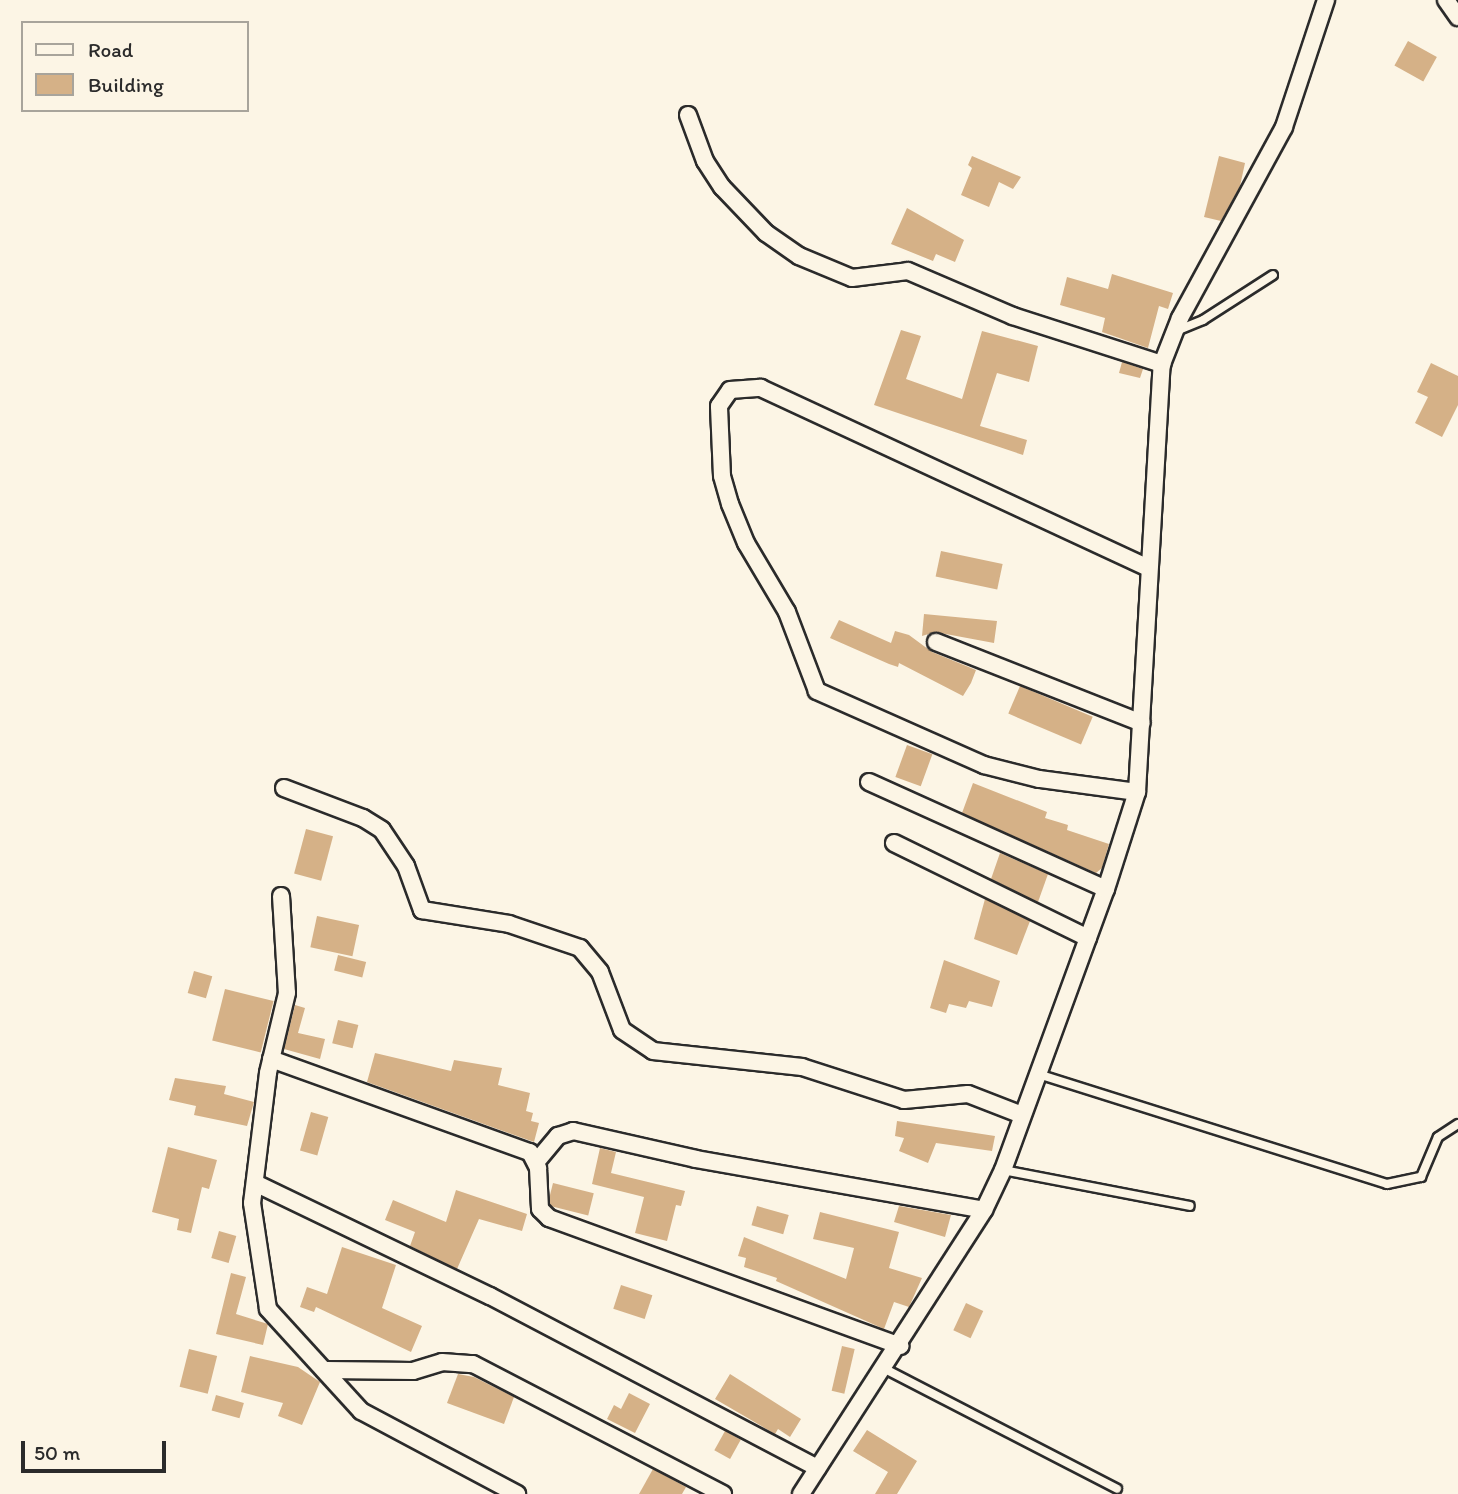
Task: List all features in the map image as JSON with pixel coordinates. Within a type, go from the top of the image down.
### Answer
[{"type":"street","points":[[801,1494],[900,1346],[984,1210],[1003,1170],[1106,890],[1137,792],[1148,568],[1160,451],[1162,364],[1172,332],[1284,127],[1326,0]]},
{"type":"street","points":[[1446,0],[1458,17]]},
{"type":"street","points":[[688,115],[705,161],[722,187],[766,233],[799,256],[852,278],[908,271],[1013,316],[1162,364]]},
{"type":"street","points":[[1137,792],[1039,779],[984,765],[817,691],[787,612],[746,543],[730,504],[722,476],[719,406],[730,390],[761,388],[1148,568]]},
{"type":"street","points":[[936,642],[1142,723]]},
{"type":"street","points":[[870,782],[1106,890]]},
{"type":"street","points":[[284,788],[363,818],[382,830],[406,866],[422,910],[509,924],[580,948],[600,971],[622,1030],[653,1051],[802,1067],[904,1100],[968,1094],[1022,1115]]},
{"type":"street","points":[[894,844],[1088,938]]},
{"type":"street","points":[[281,896],[287,993],[271,1059],[254,1183],[252,1219],[268,1309],[361,1411],[516,1494]]},
{"type":"street","points":[[271,1059],[522,1147],[537,1161],[540,1209],[549,1218],[900,1346]]},
{"type":"street","points":[[537,1161],[558,1136],[573,1130],[683,1156],[984,1210]]},
{"type":"street","points":[[254,1183],[489,1296],[818,1468]]},
{"type":"street","points":[[326,1370],[413,1371],[442,1362],[474,1364],[723,1494]]},
{"type":"lane","points":[[1172,332],[1203,320],[1273,275]]},
{"type":"lane","points":[[1038,1074],[1387,1184],[1421,1177],[1438,1137],[1458,1124]]},
{"type":"lane","points":[[1003,1170],[1189,1206]]},
{"type":"lane","points":[[885,1369],[1117,1489]]},
{"type":"building","points":[[1408,41],[1437,57],[1423,81],[1394,65]]},
{"type":"building","points":[[972,156],[1021,177],[1013,189],[999,182],[989,207],[961,195],[972,168],[968,165]]},
{"type":"building","points":[[1219,156],[1245,163],[1240,186],[1221,221],[1204,217]]},
{"type":"building","points":[[907,208],[964,240],[955,262],[936,254],[933,261],[891,244]]},
{"type":"building","points":[[1112,274],[1173,293],[1168,309],[1159,306],[1148,348],[1102,332],[1105,318],[1060,305],[1067,277],[1108,289]]},
{"type":"building","points":[[901,330],[921,336],[906,379],[962,399],[982,331],[1038,346],[1029,382],[997,373],[980,426],[1027,440],[1023,455],[874,405]]},
{"type":"building","points":[[1122,362],[1143,369],[1140,378],[1119,373]]},
{"type":"building","points":[[1431,363],[1458,376],[1458,405],[1442,437],[1415,423],[1428,397],[1417,392]]},
{"type":"building","points":[[941,551],[1003,564],[997,590],[936,576]]},
{"type":"building","points":[[924,614],[997,621],[994,643],[935,632],[922,636]]},
{"type":"building","points":[[839,620],[891,643],[895,631],[909,635],[932,652],[976,670],[971,683],[963,696],[899,663],[898,667],[889,664],[830,638]]},
{"type":"building","points":[[1020,686],[1093,717],[1081,744],[1008,714]]},
{"type":"building","points":[[907,745],[932,754],[921,786],[895,777]]},
{"type":"building","points":[[973,783],[1047,812],[1045,818],[1068,825],[1067,830],[1109,844],[1102,868],[1096,873],[962,813]]},
{"type":"building","points":[[306,829],[333,836],[321,881],[294,873]]},
{"type":"building","points":[[1000,853],[1048,874],[1038,902],[991,879]]},
{"type":"building","points":[[985,899],[1030,921],[1017,955],[974,939]]},
{"type":"building","points":[[317,916],[359,925],[352,956],[310,947]]},
{"type":"building","points":[[338,955],[366,962],[362,978],[334,971]]},
{"type":"building","points":[[944,960],[1000,981],[992,1007],[969,1001],[966,1008],[949,1004],[946,1013],[930,1008]]},
{"type":"building","points":[[194,971],[212,976],[206,998],[188,993]]},
{"type":"building","points":[[225,989],[274,1001],[261,1053],[212,1040]]},
{"type":"building","points":[[295,1005],[305,1008],[298,1033],[325,1039],[320,1059],[284,1049]]},
{"type":"building","points":[[338,1020],[358,1025],[353,1048],[332,1043]]},
{"type":"building","points":[[375,1053],[451,1071],[454,1060],[502,1068],[498,1085],[530,1093],[526,1111],[533,1113],[531,1121],[539,1123],[534,1142],[367,1082]]},
{"type":"building","points":[[175,1078],[226,1086],[224,1094],[254,1102],[247,1126],[194,1115],[196,1106],[169,1100]]},
{"type":"building","points":[[311,1112],[328,1117],[317,1155],[300,1150]]},
{"type":"building","points":[[897,1121],[995,1136],[992,1151],[936,1143],[928,1163],[899,1151],[904,1138],[895,1136]]},
{"type":"building","points":[[168,1147],[217,1160],[209,1189],[202,1187],[191,1233],[177,1230],[179,1219],[152,1212]]},
{"type":"building","points":[[600,1148],[616,1152],[611,1173],[685,1191],[681,1206],[676,1205],[667,1241],[635,1233],[644,1197],[592,1184]]},
{"type":"building","points":[[553,1183],[594,1193],[588,1215],[547,1205]]},
{"type":"building","points":[[456,1190],[527,1214],[522,1231],[479,1219],[457,1269],[410,1246],[415,1232],[385,1220],[393,1200],[446,1222]]},
{"type":"building","points":[[757,1206],[789,1215],[783,1234],[751,1225]]},
{"type":"building","points":[[899,1206],[951,1215],[945,1237],[894,1222]]},
{"type":"building","points":[[820,1212],[899,1232],[889,1268],[922,1278],[909,1307],[894,1302],[884,1329],[776,1281],[777,1278],[744,1267],[746,1258],[738,1256],[744,1237],[846,1279],[854,1248],[813,1239]]},
{"type":"building","points":[[219,1231],[236,1236],[229,1263],[211,1258]]},
{"type":"building","points":[[342,1247],[396,1265],[382,1308],[422,1326],[411,1352],[316,1307],[314,1312],[300,1307],[307,1287],[327,1294]]},
{"type":"building","points":[[231,1273],[246,1277],[236,1314],[268,1324],[263,1345],[216,1334]]},
{"type":"building","points":[[621,1285],[652,1295],[645,1319],[613,1309]]},
{"type":"building","points":[[966,1303],[983,1311],[971,1338],[953,1330]]},
{"type":"building","points":[[842,1346],[855,1349],[844,1394],[832,1391]]},
{"type":"building","points":[[189,1349],[217,1356],[208,1394],[180,1387]]},
{"type":"building","points":[[250,1356],[298,1367],[320,1382],[302,1425],[278,1416],[283,1403],[241,1392]]},
{"type":"building","points":[[458,1374],[474,1377],[514,1397],[504,1424],[447,1403]]},
{"type":"building","points":[[730,1374],[801,1419],[790,1437],[778,1429],[775,1434],[715,1399]]},
{"type":"building","points":[[629,1393],[650,1404],[635,1433],[607,1419],[614,1405],[621,1409]]},
{"type":"building","points":[[216,1395],[244,1403],[239,1418],[212,1410]]},
{"type":"building","points":[[867,1430],[917,1461],[897,1494],[875,1494],[888,1472],[853,1451]]},
{"type":"building","points":[[725,1431],[741,1440],[730,1459],[714,1450]]},
{"type":"building","points":[[653,1469],[686,1487],[682,1494],[639,1494]]}]
